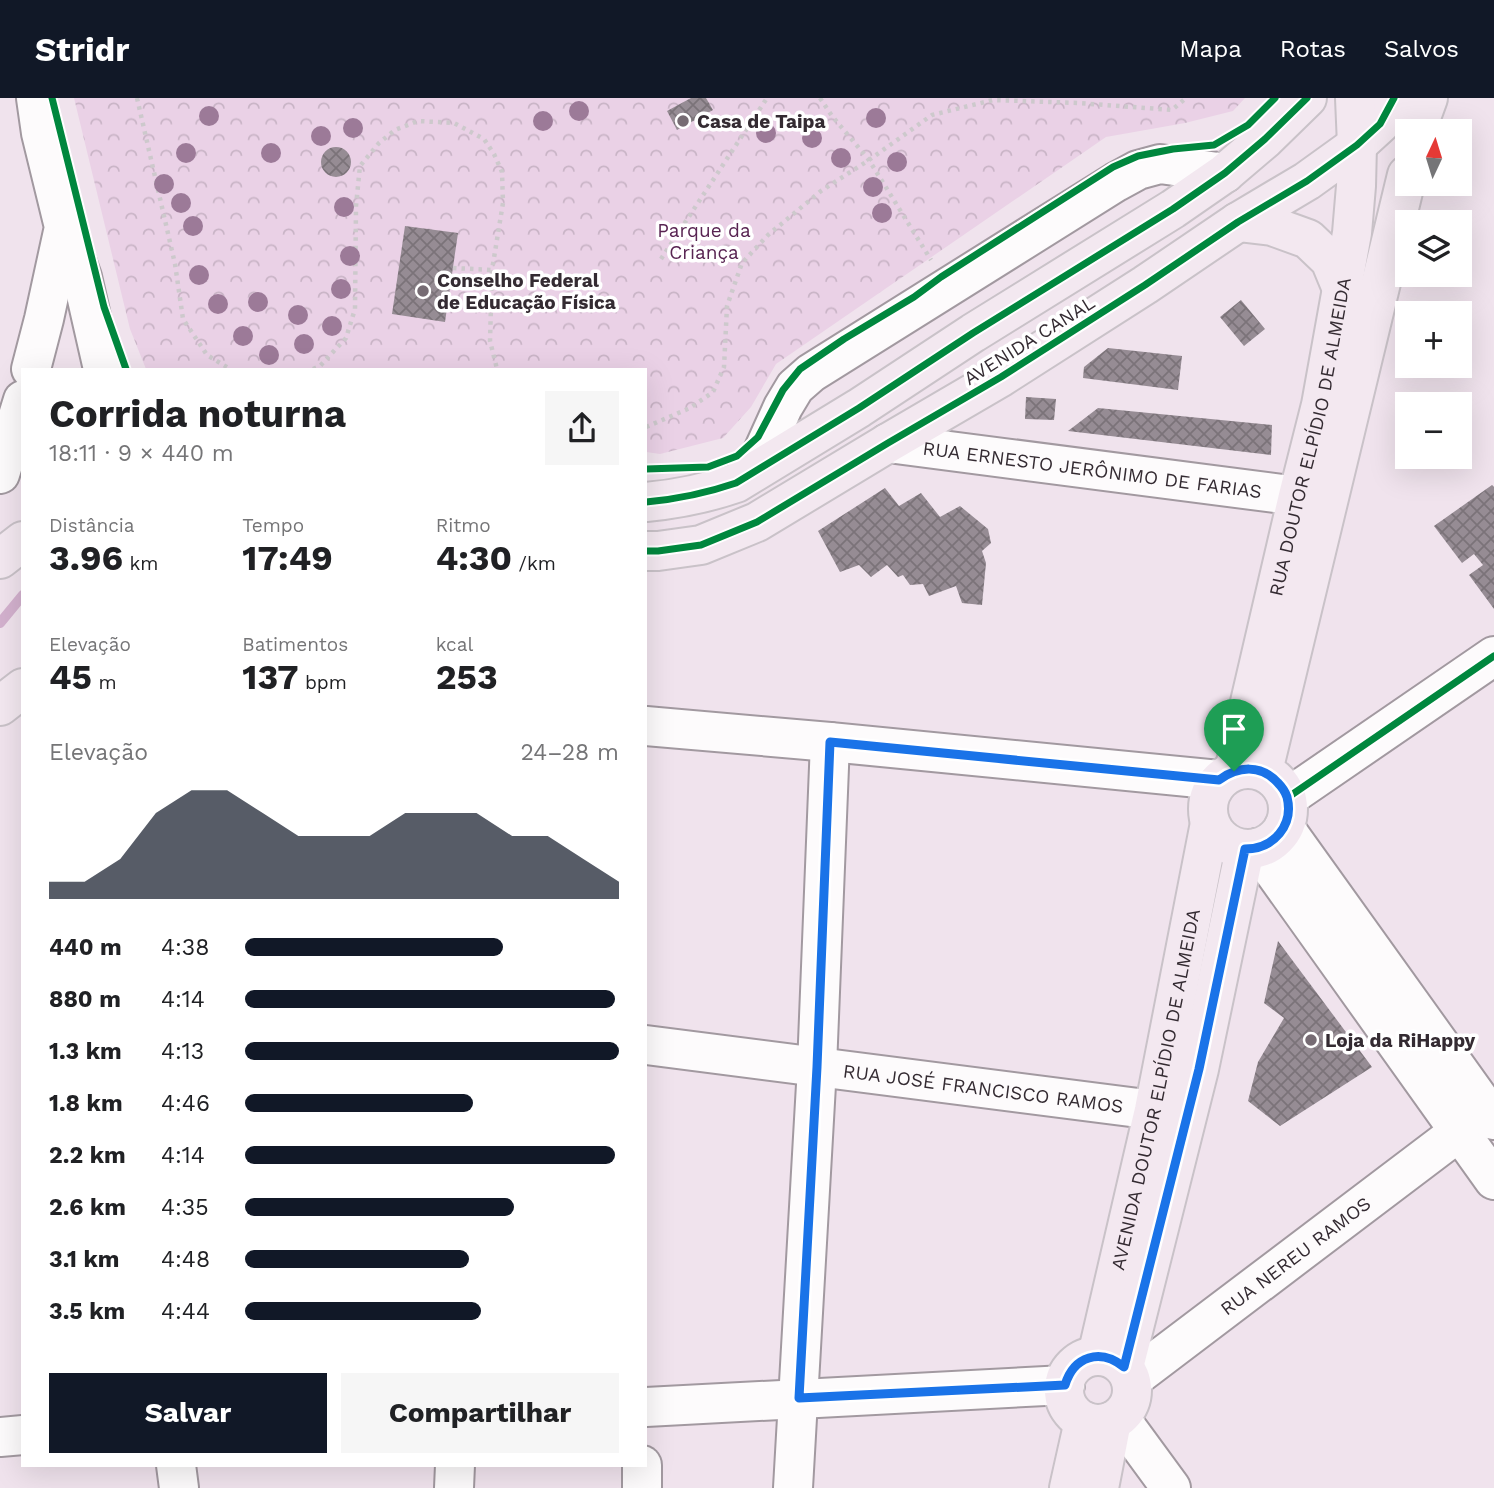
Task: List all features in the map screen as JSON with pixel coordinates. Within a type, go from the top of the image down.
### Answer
[{"type":"main road","name":"AVENIDA CANAL","points":[[647,502],[679,499],[736,482],[859,408],[973,333],[1132,236],[1225,173],[1307,98]]},
{"type":"main road","name":"RUA DOUTOR ELPÍDIO DE ALMEIDA","points":[[1256,806],[1298,496],[1321,405],[1352,233],[1357,145],[1355,98]]},
{"type":"main road","name":"AVENIDA CANAL","points":[[647,551],[701,545],[757,522],[1001,377],[1238,222],[1307,181],[1357,145],[1380,124],[1394,98]]},
{"type":"main road","points":[[1420,119],[1427,98]]},
{"type":"main road","name":"RUA DOUTOR ELPÍDIO DE ALMEIDA","points":[[1256,806],[1402,196]]},
{"type":"main road","points":[[1238,222],[1272,226],[1308,239],[1330,260],[1342,289]]},
{"type":"main road","points":[[0,559],[21,543]]},
{"type":"main road","points":[[0,706],[21,690]]},
{"type":"main road","name":"AVENIDA DOUTOR ELPÍDIO DE ALMEIDA","points":[[1212,790],[1256,806],[1199,1069],[1117,1368],[1154,1110],[1210,823],[1208,800],[1212,790]]},
{"type":"main road","points":[[1069,1488],[1105,1420],[1126,1410],[1132,1390],[1117,1368],[1079,1362],[1072,1368],[1065,1385],[1067,1402],[1071,1410],[1105,1420]]},
{"type":"main road","points":[[1099,1488],[1105,1420]]},
{"type":"street","points":[[36,98],[41,133],[64,227],[82,277],[103,368]]},
{"type":"street","points":[[755,469],[783,407],[795,387],[811,373],[1138,170],[1160,164],[1225,173]]},
{"type":"street","points":[[31,368],[64,227]]},
{"type":"street","points":[[0,474],[21,406]]},
{"type":"street","name":"RUA ERNESTO JERÔNIMO DE FARIAS","points":[[888,443],[1298,496]]},
{"type":"street","points":[[647,726],[830,742],[1256,806],[1494,656]]},
{"type":"street","points":[[793,1488],[817,1067],[830,742]]},
{"type":"street","points":[[1256,806],[1484,1117],[1494,1180]]},
{"type":"street","name":"RUA JOSÉ FRANCISCO RAMOS","points":[[647,1045],[1154,1110]]},
{"type":"street","name":"RUA NEREU RAMOS","points":[[1117,1368],[1484,1117]]},
{"type":"street","points":[[647,1407],[1065,1385]]},
{"type":"street","points":[[1105,1420],[1171,1488]]},
{"type":"street","points":[[0,1437],[21,1436]]},
{"type":"street","points":[[176,1467],[179,1488]]},
{"type":"street","points":[[454,1488],[455,1467]]},
{"type":"street","points":[[642,1467],[642,1488]]},
{"type":"path","points":[[137,98],[176,264],[183,319],[207,355],[228,368]]},
{"type":"path","points":[[662,259],[767,98]]},
{"type":"path","points":[[820,98],[869,160],[947,288]]},
{"type":"path","points":[[647,427],[690,408],[713,392],[724,368],[727,306],[742,263],[768,235],[821,191],[932,115],[993,100],[1077,100],[1172,110],[1186,98]]},
{"type":"path","points":[[315,368],[346,338],[355,309],[356,206],[360,166],[379,143],[395,130],[418,121],[454,123],[484,139],[502,172],[503,203],[492,270],[490,341],[498,368]]},
{"type":"path","points":[[453,268],[492,270]]},
{"type":"green space","name":"Parque da Criança","points":[[74,98],[1245,98],[1233,111],[1185,123],[1106,137],[776,364],[751,407],[723,438],[660,454],[647,452],[647,368],[146,368],[130,329]]},
{"type":"building","name":"Casa de Taipa","points":[[691,98],[706,98],[713,110],[677,130],[667,111]]},
{"type":"building","points":[[336,147],[342,148],[350,156],[350,168],[342,176],[336,177],[330,176],[322,168],[321,162],[322,156],[330,148]]},
{"type":"building","name":"Conselho Federal de Educação Física","points":[[405,226],[458,233],[445,322],[392,314]]},
{"type":"building","points":[[1241,300],[1265,329],[1244,346],[1220,317]]},
{"type":"building","points":[[1108,348],[1182,356],[1178,390],[1083,378],[1084,367]]},
{"type":"building","points":[[1026,397],[1056,399],[1054,420],[1025,419]]},
{"type":"building","points":[[1098,408],[1272,425],[1271,455],[1068,431]]},
{"type":"building","points":[[1492,485],[1494,609],[1469,575],[1483,565],[1474,554],[1462,563],[1434,526]]},
{"type":"building","points":[[885,488],[899,506],[921,493],[940,517],[960,506],[988,529],[991,543],[982,551],[986,563],[982,605],[962,603],[956,586],[929,596],[923,584],[910,585],[903,575],[898,577],[887,565],[871,577],[859,565],[840,572],[818,531]]},
{"type":"building","name":"Loja da RiHappy","points":[[1278,941],[1372,1067],[1280,1126],[1248,1101],[1258,1062],[1284,1018],[1264,1003]]},
{"type":"waterway","points":[[0,623],[21,597]]},
{"type":"cycle path","points":[[52,98],[104,307],[126,368]]},
{"type":"cycle path","points":[[647,469],[708,467],[737,456],[758,437],[783,390],[800,369],[844,339],[914,297],[1113,167],[1138,156],[1214,145],[1248,125],[1275,98]]},
{"type":"cycle path","points":[[647,502],[691,496],[736,483],[859,408],[973,333],[1173,209],[1225,173],[1307,98]]},
{"type":"cycle path","points":[[647,551],[701,545],[757,522],[1001,377],[1238,222],[1307,181],[1357,145],[1380,124],[1394,98]]},
{"type":"cycle path","points":[[1287,798],[1494,656]]},
{"type":"place","name":"Casa de Taipa","points":[[683,121]]},
{"type":"place","name":"Conselho Federal de Educação Física","points":[[423,291]]},
{"type":"place","name":"Loja da RiHappy","points":[[1311,1040]]},
{"type":"route","points":[[830,742],[1219,780],[1234,771],[1254,769],[1274,778],[1287,797],[1287,819],[1277,837],[1268,844],[1245,849],[1199,1069],[1124,1367],[1107,1357],[1097,1356],[1079,1362],[1072,1368],[1065,1385],[799,1398],[817,1067],[830,742]]}]
